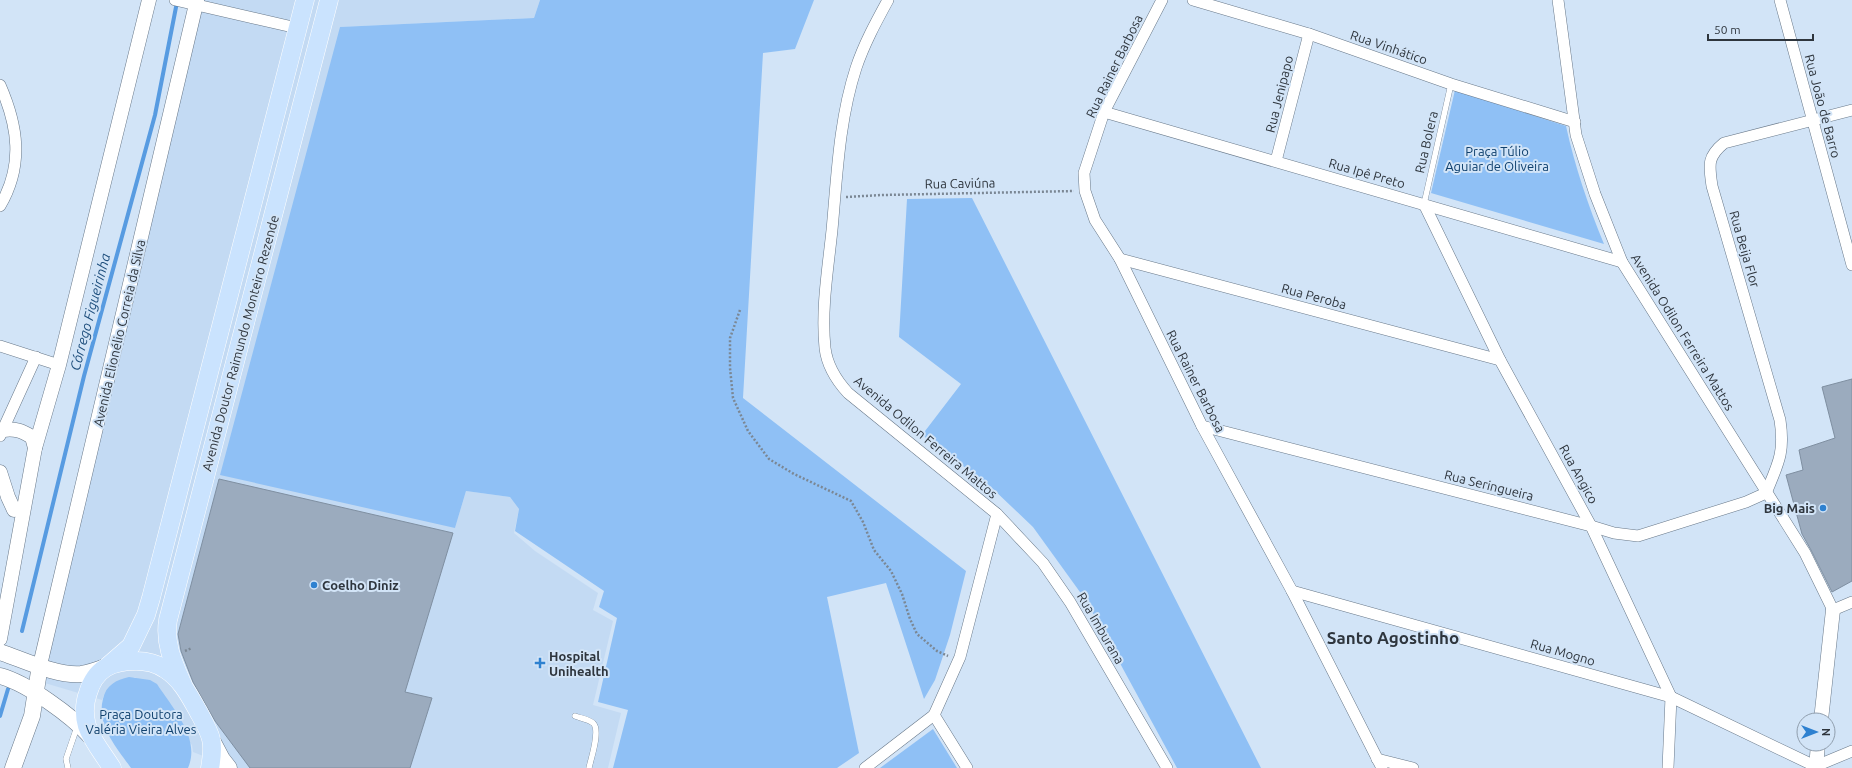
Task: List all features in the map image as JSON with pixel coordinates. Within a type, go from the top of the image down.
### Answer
[{"type":"main road","name":"Avenida Doutor Raimundo Monteiro Rezende","points":[[108,666],[131,646],[139,631],[150,603],[305,0]]},
{"type":"main road","name":"Avenida Doutor Raimundo Monteiro Rezende","points":[[183,685],[170,654],[166,631],[168,620],[329,0]]},
{"type":"main road","points":[[0,652],[58,671],[77,674],[119,662],[146,661],[165,669],[183,685],[222,759],[229,768]]},
{"type":"main road","points":[[13,768],[32,716],[40,665]]},
{"type":"main road","points":[[101,753],[87,727],[85,713],[86,700],[94,677],[108,666]]},
{"type":"main road","points":[[0,676],[24,686],[78,723],[112,768]]},
{"type":"main road","points":[[210,768],[213,742]]},
{"type":"street","points":[[0,639],[19,515],[35,448],[59,365],[149,0]]},
{"type":"street","points":[[175,0],[196,2],[298,28]]},
{"type":"street","name":"Avenida Odilon Ferreira Mattos","points":[[865,768],[934,715],[960,657],[997,514],[848,393],[838,382],[826,349],[824,315],[840,142],[847,100],[859,60],[871,32],[888,0]]},
{"type":"street","name":"Rua Rainer Barbosa","points":[[1162,0],[1104,112],[1084,173],[1085,191],[1095,220],[1120,259],[1202,426],[1292,591],[1380,764]]},
{"type":"street","name":"Rua Vinhático","points":[[1193,0],[1309,34],[1451,84],[1575,122]]},
{"type":"street","name":"Avenida Odilon Ferreira Mattos","points":[[1558,0],[1576,135],[1585,167],[1622,262],[1805,553],[1833,610]]},
{"type":"street","name":"Rua João de Barro","points":[[1780,0],[1852,265]]},
{"type":"street","name":"Avenida Elionélio Correia da Silva","points":[[40,665],[196,2]]},
{"type":"street","name":"Rua Jenipapo","points":[[1276,161],[1309,34]]},
{"type":"street","points":[[0,85],[7,101],[17,148],[15,169],[0,206]]},
{"type":"street","name":"Rua Beija Flor","points":[[1766,493],[1777,467],[1782,449],[1780,420],[1712,186],[1709,167],[1712,155],[1724,143],[1852,110]]},
{"type":"street","name":"Rua Ipê Preto","points":[[1104,112],[1622,262]]},
{"type":"street","name":"Rua Angico","points":[[1424,204],[1500,360],[1591,526],[1671,697],[1668,768]]},
{"type":"street","name":"Rua Peroba","points":[[1120,259],[1500,360]]},
{"type":"street","points":[[0,346],[59,365]]},
{"type":"street","points":[[2,433],[36,357]]},
{"type":"street","name":"Rua Seringueira","points":[[1202,426],[1614,533],[1638,536],[1746,502],[1766,493]]},
{"type":"street","points":[[2,433],[13,428],[23,432],[32,437],[35,448]]},
{"type":"street","points":[[0,472],[8,497],[19,515]]},
{"type":"street","points":[[0,507],[19,515]]},
{"type":"street","name":"Rua Imburana","points":[[997,514],[1043,563],[1066,596],[1167,768]]},
{"type":"street","name":"Rua Mogno","points":[[1292,591],[1671,697],[1817,767]]},
{"type":"street","points":[[1822,712],[1833,610],[1852,602]]},
{"type":"street","points":[[934,715],[967,768]]},
{"type":"street","points":[[1818,752],[1817,767],[1852,751]]},
{"type":"street","points":[[1380,764],[1413,768]]},
{"type":"lane","name":"Rua Bolera","points":[[1424,204],[1451,84]]},
{"type":"lane","points":[[575,716],[591,721],[596,727],[589,768]]},
{"type":"lane","points":[[68,768],[66,759],[78,723]]},
{"type":"path","name":"Rua Caviúna","points":[[835,198],[882,195],[1085,191]]},
{"type":"path","points":[[740,310],[730,338],[730,368],[733,398],[748,431],[769,458],[794,474],[851,501],[863,522],[874,550],[891,571],[917,634],[937,651]]},
{"type":"shaded area","points":[[197,0],[540,0],[534,18],[340,27],[455,528],[466,491],[510,497],[519,509],[514,533],[535,551],[598,593],[593,610],[613,621],[593,705],[621,713],[608,768],[234,768],[193,752],[192,745],[135,677],[105,693],[102,700],[38,681]]},
{"type":"green space","points":[[540,0],[814,0],[795,49],[763,53],[743,398],[966,571],[950,635],[935,680],[924,699],[886,583],[827,597],[859,753],[837,768],[613,768],[628,710],[598,702],[617,618],[599,607],[604,591],[515,531],[519,509],[510,497],[466,491],[455,528],[220,475],[340,27],[534,18]]},
{"type":"green space","name":"Praça Túlio Aguiar de Oliveira","points":[[1455,90],[1566,126],[1582,186],[1604,244],[1431,193]]},
{"type":"green space","points":[[972,198],[1261,768],[1177,768],[1085,599],[1033,527],[992,488],[922,435],[961,384],[899,337],[907,199]]},
{"type":"green space","name":"Praça Doutora Valéria Vieira Alves","points":[[129,677],[150,680],[157,684],[177,714],[188,735],[191,746],[191,757],[188,768],[131,768],[114,744],[102,718],[104,694],[112,684]]},
{"type":"green space","points":[[933,729],[957,768],[880,768]]},
{"type":"building","name":"Big Mais","points":[[1852,379],[1852,581],[1832,592],[1802,534],[1786,475],[1803,470],[1799,450],[1835,438],[1822,387]]},
{"type":"building","name":"Coelho Diniz","points":[[219,479],[453,533],[405,692],[432,698],[410,768],[250,768],[215,721],[193,682],[181,651],[178,634]]},
{"type":"waterway","name":"Córrego Figueirinha","points":[[22,631],[84,376],[155,115],[177,2]]},
{"type":"waterway","name":"Córrego Figueirinha","points":[[0,716],[8,689]]},
{"type":"place","name":"Big Mais","points":[[1823,508]]},
{"type":"place","name":"Coelho Diniz","points":[[314,585]]},
{"type":"place","name":"Hospital Unihealth","points":[[540,663]]},
{"type":"district","name":"Santo Agostinho","points":[[1393,637]]}]
